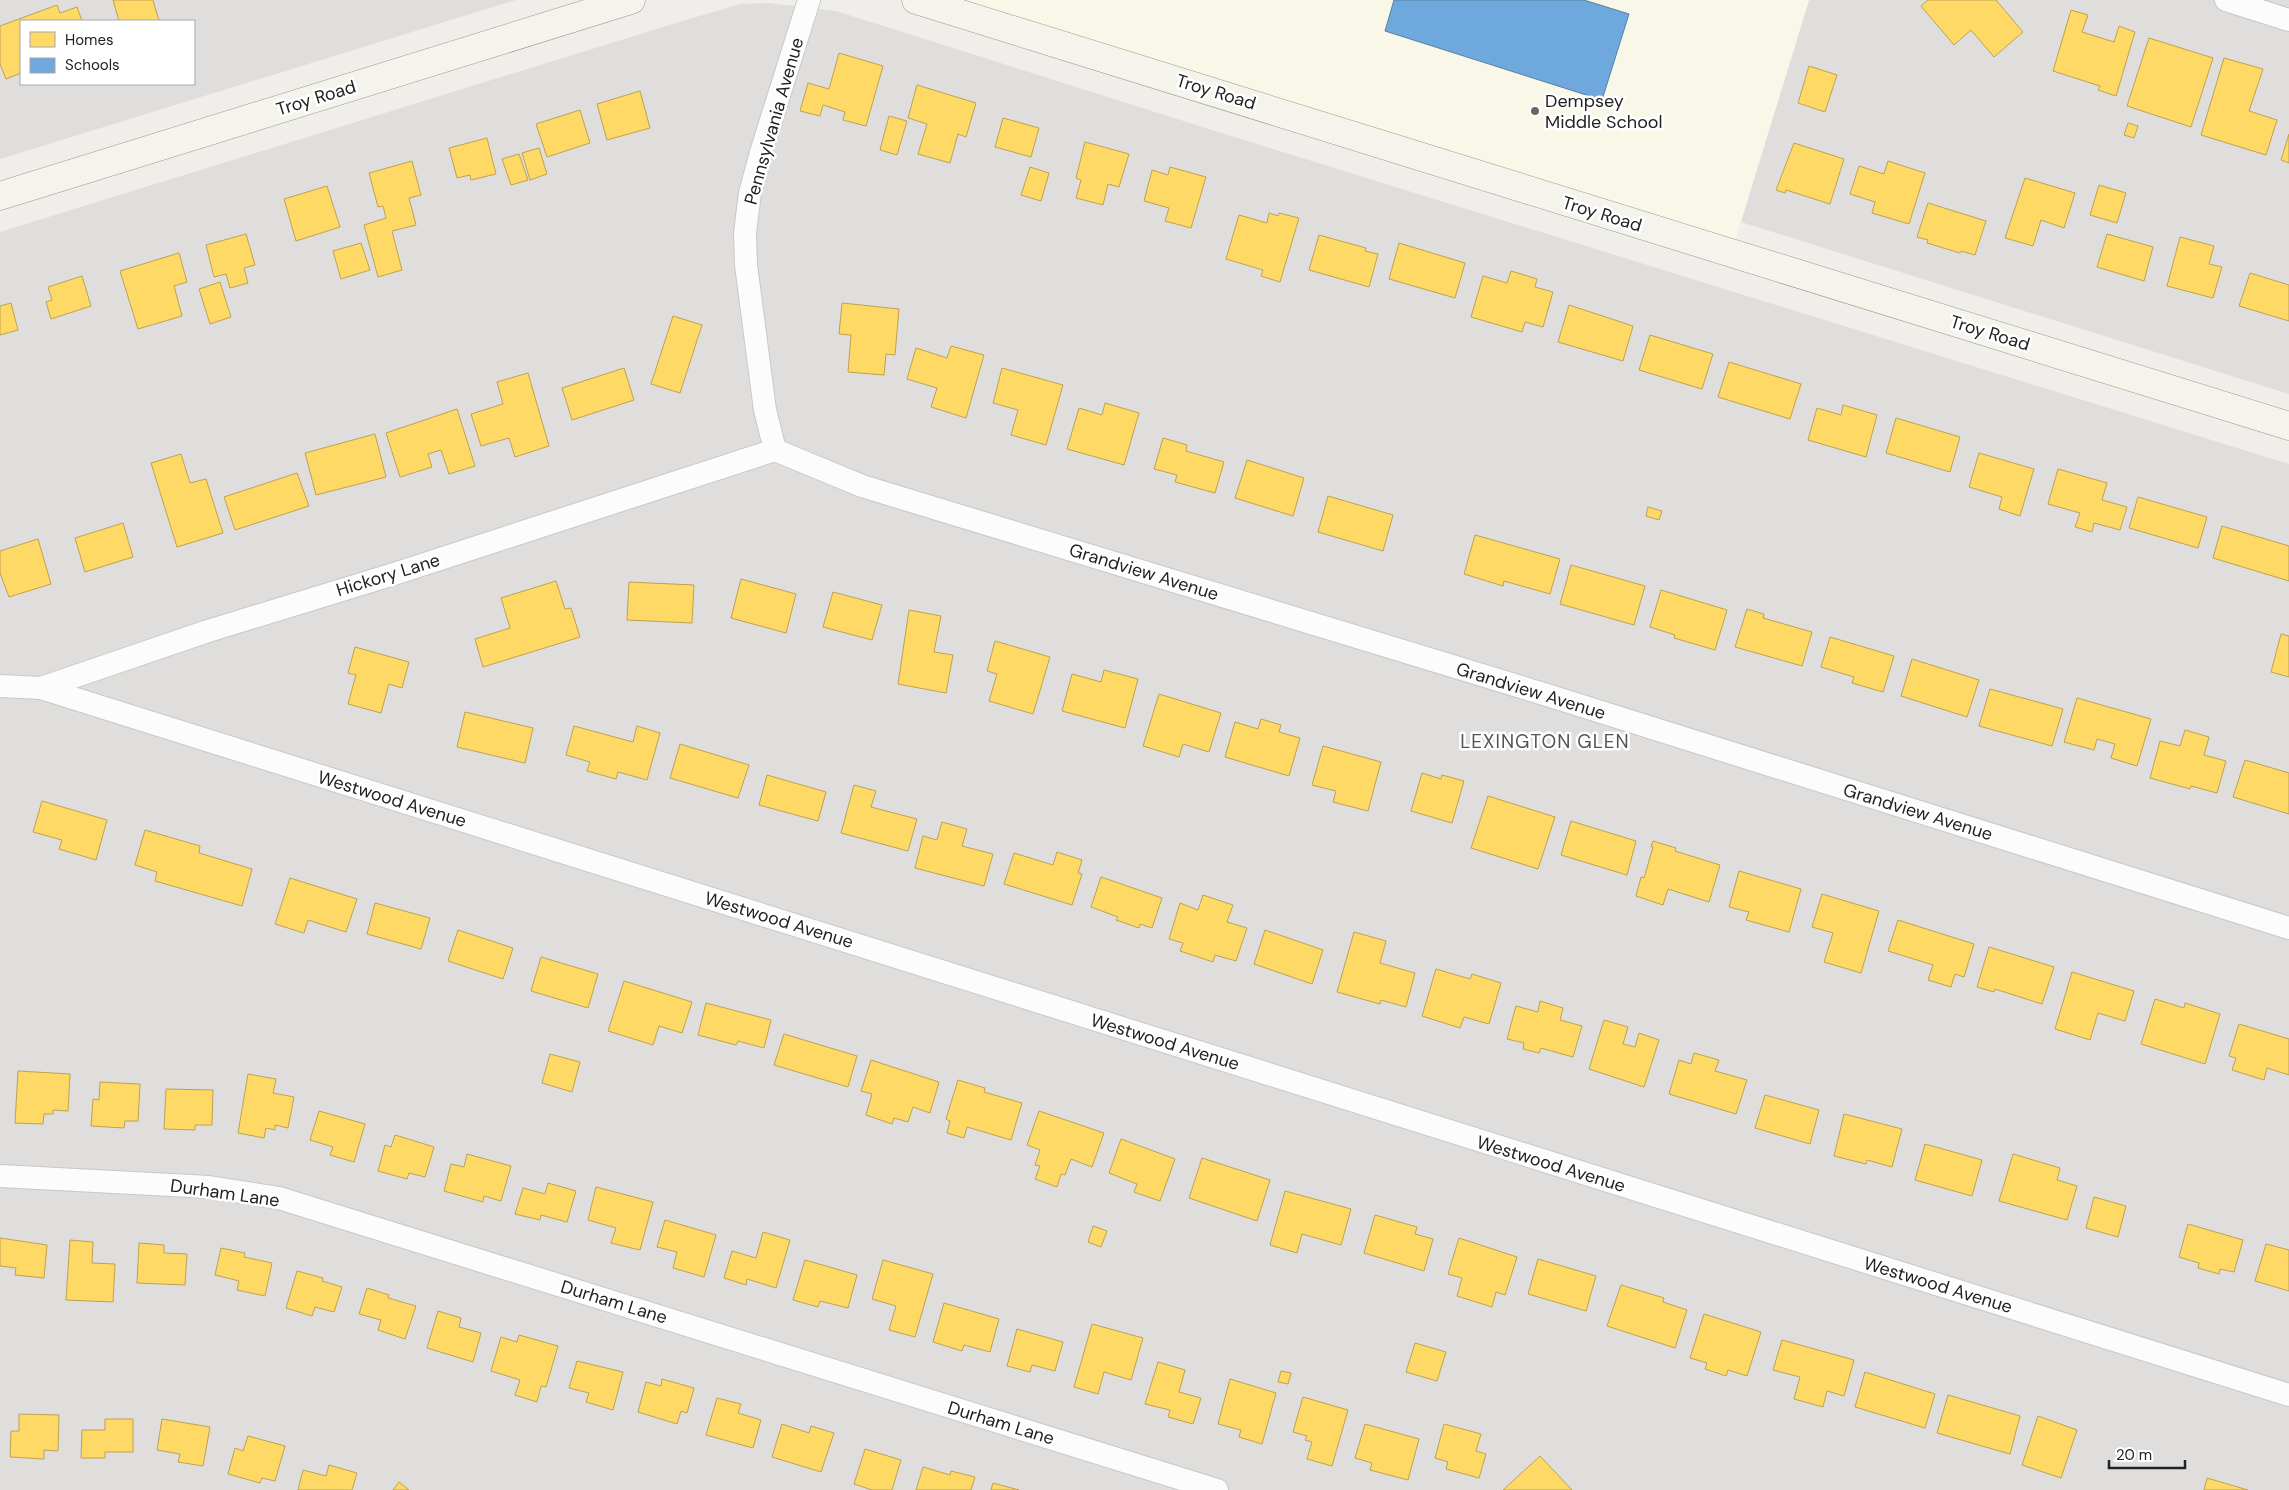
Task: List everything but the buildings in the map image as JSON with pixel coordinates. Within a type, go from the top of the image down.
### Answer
[{"type":"street","name":"Troy Road","points":[[0,196],[632,0]]},
{"type":"street","name":"Pennsylvania Avenue","points":[[775,450],[765,410],[746,265],[745,233],[750,193],[762,149],[809,0]]},
{"type":"street","name":"Troy Road","points":[[916,0],[2289,426]]},
{"type":"street","points":[[2226,0],[2259,5],[2289,20]]},
{"type":"street","name":"Hickory Lane","points":[[0,686],[41,688],[205,632],[422,565],[775,450]]},
{"type":"street","name":"Grandview Avenue","points":[[775,450],[862,486],[1566,701],[2289,928]]},
{"type":"street","name":"Westwood Avenue","points":[[41,688],[2289,1396]]},
{"type":"street","name":"Durham Lane","points":[[0,1176],[209,1187],[279,1198],[1217,1490]]},
{"type":"shaded area","points":[[0,0],[516,0],[0,159]]},
{"type":"shaded area","name":"Dempsey Middle School","points":[[947,0],[1809,0],[1732,250]]},
{"type":"shaded area","points":[[1809,0],[2289,0],[2289,394],[1741,222]]},
{"type":"shaded area","points":[[768,3],[836,11],[1212,130],[2289,464],[2289,1490],[0,1490],[0,232],[676,23],[740,4]]},
{"type":"place","name":"Dempsey Middle School","points":[[1535,111]]},
{"type":"district","name":"LEXINGTON GLEN","points":[[1545,741]]}]
